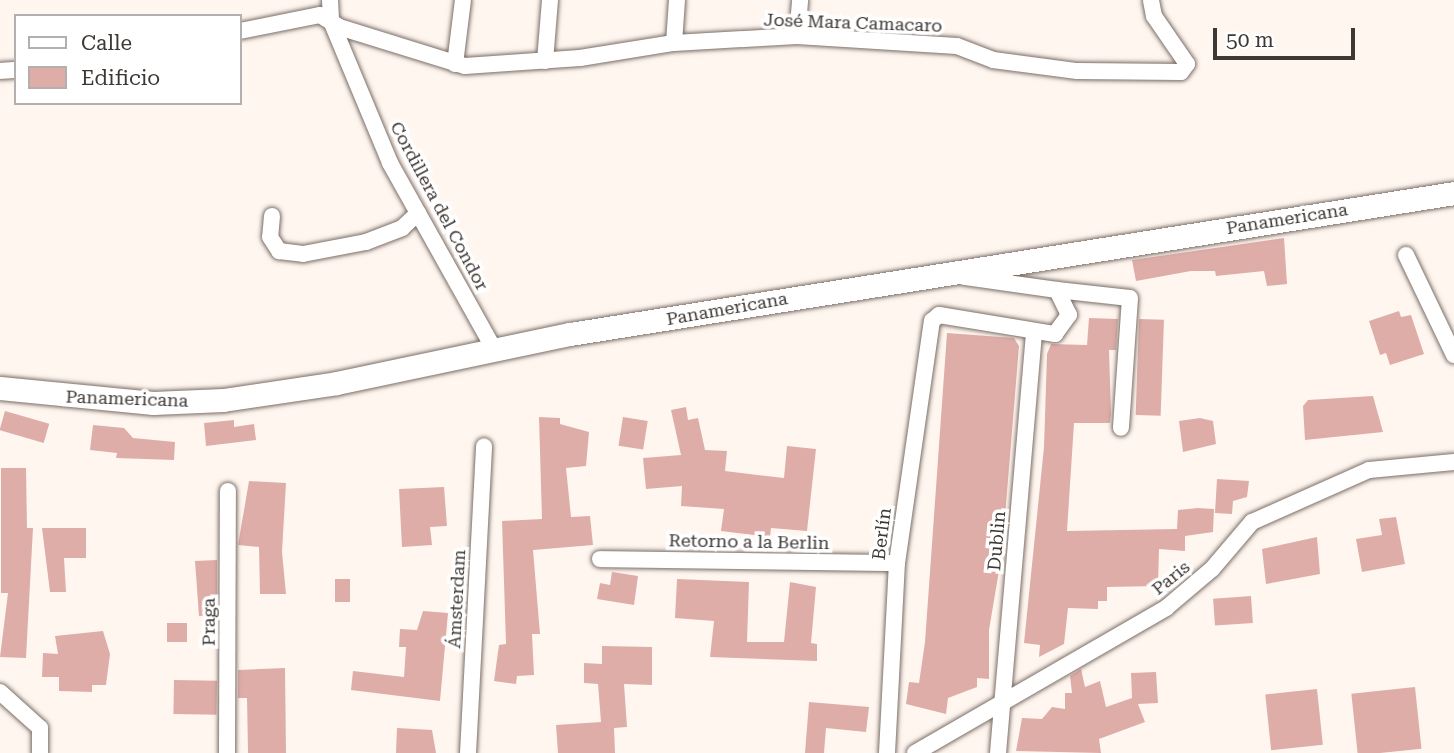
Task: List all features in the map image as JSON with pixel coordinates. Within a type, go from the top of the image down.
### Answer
[{"type":"main road","name":"Panamericana","points":[[0,388],[153,403],[223,400],[494,349],[934,274],[1454,193]]},
{"type":"street","name":"Cordillera del Condor","points":[[330,0],[331,21],[390,163],[494,349]]},
{"type":"street","points":[[455,64],[463,0]]},
{"type":"street","points":[[545,61],[550,0]]},
{"type":"street","points":[[674,43],[677,0]]},
{"type":"street","points":[[797,36],[800,0]]},
{"type":"street","name":"José Mara Camacaro","points":[[242,30],[317,14],[455,64],[545,61],[674,43],[797,36],[957,46],[993,60],[1077,71],[1181,72],[1187,64],[1154,16],[1151,0]]},
{"type":"street","points":[[272,216],[270,237],[279,251],[303,254],[366,242],[402,228],[418,213]]},
{"type":"street","points":[[1406,255],[1454,355]]},
{"type":"street","points":[[934,274],[1130,298],[1121,428]]},
{"type":"street","points":[[1034,333],[1055,334],[1069,315],[1057,289]]},
{"type":"street","name":"Berlín","points":[[887,753],[897,563],[932,321],[939,315],[1034,333]]},
{"type":"street","name":"Dublin","points":[[998,753],[1034,333]]},
{"type":"street","name":"Ámsterdam","points":[[468,753],[484,446]]},
{"type":"street","name":"Paris","points":[[915,753],[1166,608],[1212,569],[1252,522],[1369,470],[1454,462]]},
{"type":"street","name":"Praga","points":[[227,753],[228,491]]},
{"type":"street","name":"Retorno a la Berlin","points":[[600,559],[897,563]]},
{"type":"street","points":[[0,692],[40,728],[40,753]]},
{"type":"building","points":[[1284,238],[1287,284],[1267,286],[1264,271],[1216,276],[1215,271],[1191,271],[1136,281],[1132,260]]},
{"type":"building","points":[[1399,311],[1401,317],[1411,315],[1424,354],[1390,365],[1386,353],[1380,355],[1369,321]]},
{"type":"building","points":[[1089,318],[1118,319],[1116,350],[1109,350],[1111,414],[1110,423],[1074,423],[1067,531],[1177,529],[1178,510],[1198,508],[1214,509],[1213,532],[1185,536],[1185,551],[1159,549],[1158,586],[1107,587],[1107,601],[1098,601],[1098,609],[1068,608],[1064,644],[1039,657],[1040,645],[1024,643],[1044,447],[1047,354],[1051,344],[1087,345]]},
{"type":"building","points":[[1139,319],[1164,320],[1161,416],[1136,415]]},
{"type":"building","points":[[947,333],[1014,338],[1019,346],[1002,553],[989,630],[989,679],[977,678],[977,687],[948,698],[946,714],[906,704],[909,682],[919,683],[925,642]]},
{"type":"building","points":[[1373,396],[1383,432],[1305,440],[1303,406],[1308,400]]},
{"type":"building","points":[[686,407],[688,420],[698,418],[705,450],[727,451],[725,471],[784,478],[787,446],[816,449],[807,531],[771,528],[770,537],[721,531],[724,509],[681,506],[682,486],[646,489],[643,458],[681,455],[671,410]]},
{"type":"building","points":[[5,411],[49,424],[44,443],[0,430]]},
{"type":"building","points":[[539,417],[560,418],[560,424],[589,432],[586,466],[566,468],[571,517],[590,516],[593,545],[533,550],[540,634],[532,634],[534,675],[517,676],[516,684],[494,681],[499,645],[506,644],[502,521],[542,519]]},
{"type":"building","points":[[623,417],[648,421],[643,450],[618,446]]},
{"type":"building","points":[[1200,418],[1213,421],[1216,444],[1183,452],[1179,421]]},
{"type":"building","points":[[234,420],[234,427],[254,424],[256,440],[206,446],[204,423]]},
{"type":"building","points":[[93,425],[124,428],[133,438],[175,442],[174,460],[116,458],[117,453],[90,450]]},
{"type":"building","points":[[1,468],[26,468],[27,528],[33,528],[26,658],[0,657],[8,593],[1,593]]},
{"type":"building","points":[[1217,479],[1249,481],[1247,497],[1233,501],[1232,514],[1215,513]]},
{"type":"building","points":[[249,481],[286,483],[282,552],[286,594],[260,594],[259,547],[238,545]]},
{"type":"building","points":[[444,487],[447,526],[430,527],[432,545],[402,547],[399,489]]},
{"type":"building","points":[[1396,517],[1405,564],[1362,572],[1356,539],[1382,535],[1379,519]]},
{"type":"building","points":[[42,528],[86,528],[86,558],[64,558],[66,592],[50,592]]},
{"type":"building","points":[[1317,537],[1320,574],[1266,584],[1262,549]]},
{"type":"building","points":[[217,560],[217,615],[199,616],[195,561]]},
{"type":"building","points":[[612,572],[638,576],[634,605],[597,599],[600,583],[610,585]]},
{"type":"building","points":[[335,579],[350,579],[350,602],[335,602]]},
{"type":"building","points":[[677,579],[749,582],[747,642],[784,642],[790,582],[816,587],[811,643],[817,644],[817,661],[710,657],[714,621],[675,618]]},
{"type":"building","points":[[1251,596],[1253,623],[1215,626],[1213,599]]},
{"type":"building","points":[[423,611],[448,613],[440,701],[351,690],[353,671],[404,677],[406,647],[399,647],[400,629],[417,630]]},
{"type":"building","points":[[167,623],[187,623],[187,642],[167,642]]},
{"type":"building","points":[[103,631],[110,654],[106,685],[92,685],[92,692],[59,691],[59,677],[42,677],[43,653],[58,654],[55,636]]},
{"type":"building","points":[[602,646],[652,647],[652,685],[624,684],[627,727],[614,728],[615,753],[558,753],[556,725],[601,722],[598,684],[584,683],[584,663],[602,664]]},
{"type":"building","points":[[285,668],[286,753],[248,753],[247,698],[238,698],[238,670]]},
{"type":"building","points":[[1081,669],[1085,687],[1100,681],[1106,707],[1132,698],[1131,673],[1156,672],[1158,703],[1138,704],[1145,722],[1099,739],[1101,753],[1016,751],[1022,718],[1042,719],[1052,707],[1065,709],[1065,693],[1072,693],[1070,676]]},
{"type":"building","points":[[174,680],[217,681],[216,715],[173,714]]},
{"type":"building","points":[[1415,687],[1421,749],[1358,753],[1351,694]]},
{"type":"building","points":[[1317,689],[1323,745],[1271,750],[1265,694]]},
{"type":"building","points":[[809,702],[869,707],[866,732],[826,728],[824,753],[805,753]]},
{"type":"building","points":[[397,728],[432,730],[436,753],[396,753]]}]
